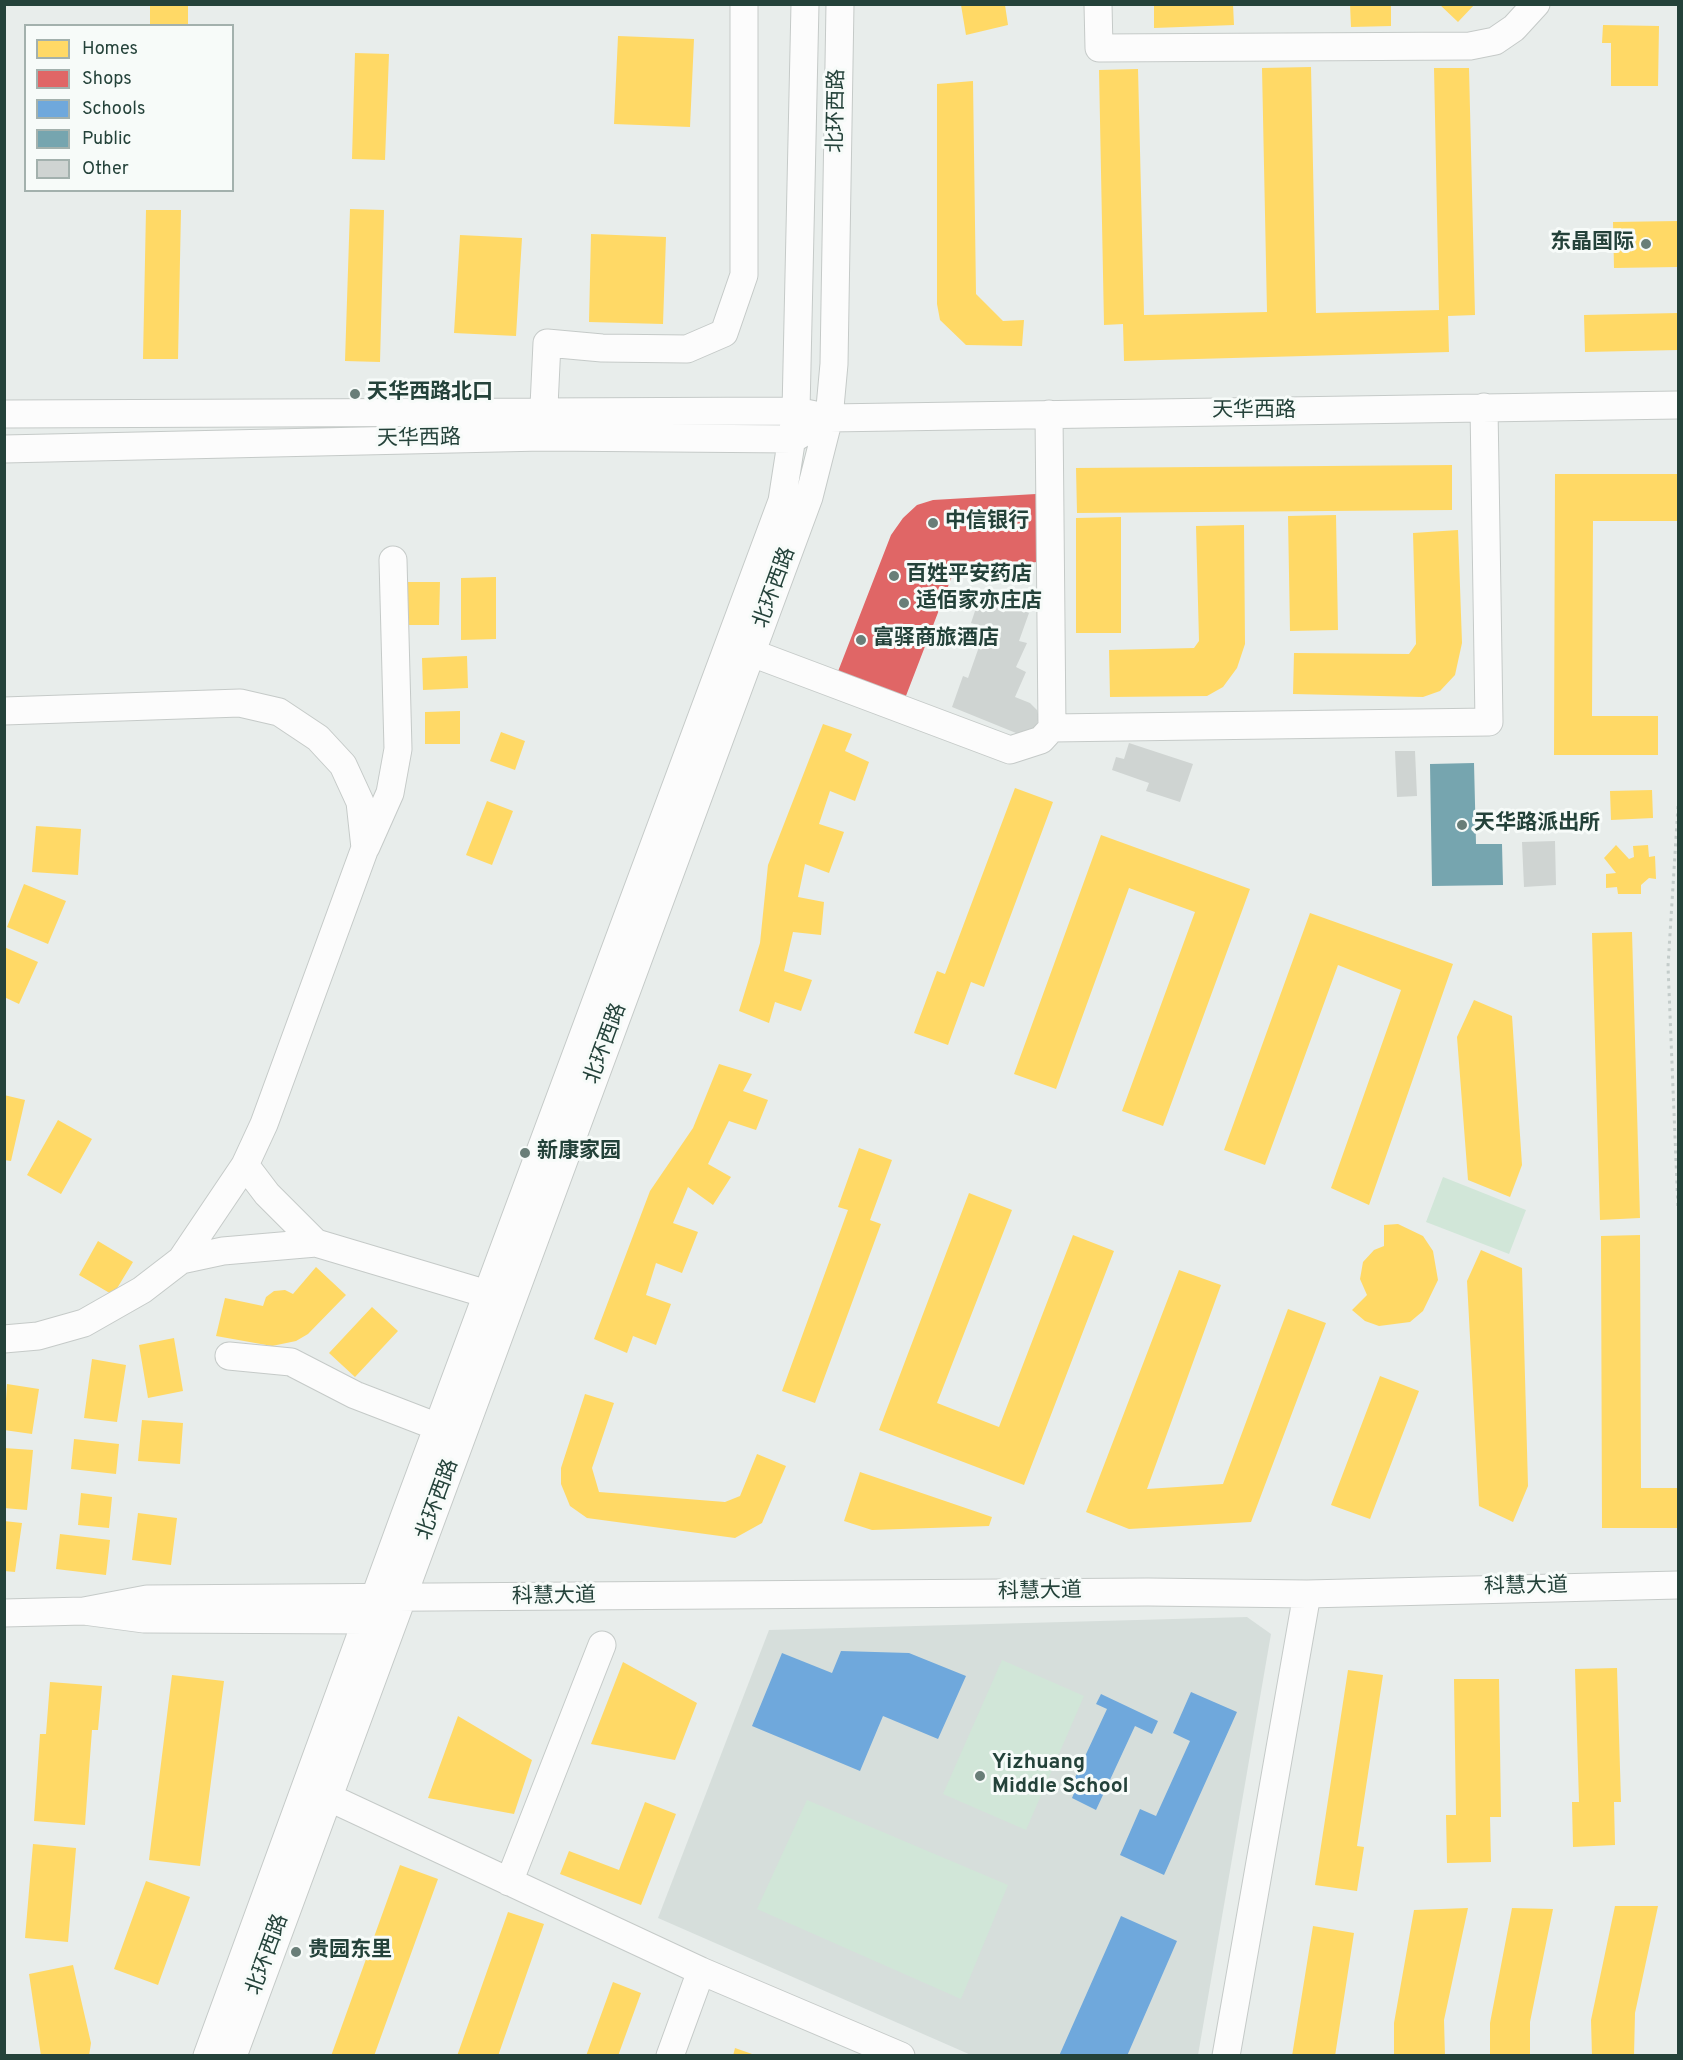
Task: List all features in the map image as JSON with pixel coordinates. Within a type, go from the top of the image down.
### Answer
[{"type":"street","points":[[543,437],[547,342],[602,348],[687,349],[724,333],[744,275],[744,4]]},
{"type":"street","name":"北环西路","points":[[207,2055],[782,501],[796,411],[805,4]]},
{"type":"street","name":"北环西路","points":[[233,2055],[809,497],[829,418],[834,363],[840,4]]},
{"type":"street","points":[[1098,4],[1099,48],[1470,46],[1495,41],[1514,28],[1536,4]]},
{"type":"street","name":"天华西路","points":[[4,414],[543,410],[796,411],[829,418],[1678,405]]},
{"type":"street","points":[[752,653],[1010,750],[1041,740],[1053,728],[1489,722],[1484,407]]},
{"type":"street","points":[[1049,414],[1053,728]]},
{"type":"street","name":"天华西路","points":[[4,449],[543,437],[793,439],[829,418]]},
{"type":"street","points":[[4,1339],[38,1336],[84,1323],[142,1290],[181,1260],[245,1165],[264,1124],[365,848],[390,793],[398,749],[393,560]]},
{"type":"street","points":[[4,711],[240,704],[279,712],[318,738],[343,765],[360,802],[365,848]]},
{"type":"street","points":[[245,1165],[267,1194],[316,1243]]},
{"type":"street","points":[[181,1260],[223,1251],[316,1243],[487,1294]]},
{"type":"street","points":[[229,1356],[291,1362],[355,1395],[438,1427]]},
{"type":"street","name":"科慧大道","points":[[4,1613],[84,1611],[147,1599],[371,1608],[402,1599],[1148,1592],[1307,1594],[1678,1585]]},
{"type":"street","points":[[1226,2055],[1307,1594]]},
{"type":"street","points":[[509,1882],[602,1645]]},
{"type":"street","points":[[328,1797],[701,1971],[901,2055]]},
{"type":"street","points":[[670,2055],[701,1971]]},
{"type":"path","points":[[1678,806],[1668,966],[1678,1210]]},
{"type":"shaded area","name":"Yizhuang Middle School","points":[[1247,1617],[1271,1634],[1198,2055],[971,2055],[658,1918],[769,1630]]},
{"type":"green space","points":[[1443,1177],[1526,1210],[1509,1254],[1426,1222]]},
{"type":"green space","points":[[1002,1660],[1084,1696],[1026,1830],[943,1794]]},
{"type":"green space","points":[[807,1800],[1008,1885],[961,1999],[757,1909]]},
{"type":"building: Homes","points":[[1154,4],[1233,4],[1234,25],[1154,28]]},
{"type":"building: Homes","points":[[1350,4],[1391,4],[1391,26],[1351,27]]},
{"type":"building: Homes","points":[[1439,4],[1475,4],[1458,22]]},
{"type":"building: Homes","points":[[150,5],[188,5],[188,24],[150,24]]},
{"type":"building: Homes","points":[[961,5],[1005,5],[1008,25],[966,35]]},
{"type":"building: Homes","points":[[1603,25],[1659,26],[1658,86],[1611,86],[1611,43],[1602,43]]},
{"type":"building: Homes","points":[[618,36],[694,39],[690,127],[614,124]]},
{"type":"building: Homes","points":[[355,53],[389,54],[385,160],[352,159]]},
{"type":"building: Homes","points":[[1311,67],[1316,313],[1439,310],[1434,68],[1469,68],[1475,315],[1448,316],[1449,352],[1124,361],[1123,324],[1104,325],[1099,70],[1138,69],[1144,315],[1267,312],[1262,68]]},
{"type":"building: Homes","points":[[973,81],[976,294],[1003,321],[1024,320],[1022,346],[966,345],[940,320],[937,304],[937,84]]},
{"type":"building: Homes","points":[[350,209],[384,210],[380,362],[345,361]]},
{"type":"building: Homes","points":[[146,210],[181,210],[178,359],[143,359]]},
{"type":"building: Homes","name":"东晶国际","points":[[1678,221],[1678,267],[1614,268],[1613,222]]},
{"type":"building: Homes","points":[[591,234],[666,237],[663,324],[589,322]]},
{"type":"building: Homes","points":[[460,235],[522,238],[516,336],[454,333]]},
{"type":"building: Homes","points":[[1678,313],[1678,350],[1585,352],[1584,315]]},
{"type":"building: Homes","points":[[1452,465],[1452,510],[1077,513],[1076,468]]},
{"type":"building: Homes","points":[[1555,474],[1678,474],[1678,521],[1593,521],[1592,716],[1658,716],[1658,755],[1554,755]]},
{"type":"building: Homes","points":[[1336,515],[1338,630],[1290,631],[1288,516]]},
{"type":"building: Homes","points":[[1121,517],[1121,633],[1076,633],[1076,518]]},
{"type":"building: Homes","points":[[1244,525],[1245,644],[1237,668],[1223,687],[1207,696],[1110,697],[1109,650],[1194,648],[1199,641],[1196,526]]},
{"type":"building: Homes","points":[[1458,530],[1462,643],[1455,675],[1440,691],[1423,697],[1293,694],[1294,653],[1409,654],[1416,644],[1413,533]]},
{"type":"building: Homes","points":[[496,577],[496,639],[461,640],[461,578]]},
{"type":"building: Homes","points":[[406,582],[440,582],[439,625],[405,625]]},
{"type":"building: Homes","points":[[467,656],[468,688],[423,690],[422,658]]},
{"type":"building: Homes","points":[[460,711],[460,744],[425,744],[425,712]]},
{"type":"building: Homes","points":[[823,724],[852,734],[845,751],[869,762],[855,801],[830,791],[819,824],[844,832],[829,873],[805,864],[798,897],[824,902],[821,935],[793,932],[784,971],[812,980],[801,1011],[775,1002],[769,1023],[739,1011],[760,943],[768,865]]},
{"type":"building: Homes","points":[[501,732],[525,741],[515,770],[490,761]]},
{"type":"building: Homes","points":[[1015,788],[1053,802],[984,987],[971,982],[948,1045],[914,1033],[937,971],[945,974]]},
{"type":"building: Homes","points":[[1652,790],[1653,818],[1611,820],[1610,791]]},
{"type":"building: Homes","points":[[487,801],[513,811],[492,865],[466,855]]},
{"type":"building: Homes","points":[[36,826],[81,829],[78,875],[32,872]]},
{"type":"building: Homes","points":[[1101,835],[1250,889],[1163,1126],[1122,1111],[1195,912],[1129,888],[1056,1089],[1014,1074]]},
{"type":"building: Homes","points":[[1616,845],[1629,859],[1634,857],[1633,846],[1648,845],[1649,857],[1655,856],[1656,879],[1649,878],[1641,885],[1641,894],[1618,894],[1617,887],[1606,888],[1606,874],[1616,873],[1604,858]]},
{"type":"building: Homes","points":[[24,884],[66,901],[48,944],[7,927]]},
{"type":"building: Homes","points":[[1310,913],[1453,964],[1369,1205],[1331,1188],[1401,990],[1338,965],[1265,1165],[1224,1150]]},
{"type":"building: Homes","points":[[1632,932],[1640,1218],[1600,1220],[1592,933]]},
{"type":"building: Homes","points":[[4,947],[38,962],[19,1004],[4,997]]},
{"type":"building: Homes","points":[[1474,1000],[1512,1016],[1522,1165],[1510,1197],[1468,1180],[1457,1037]]},
{"type":"building: Homes","points":[[719,1064],[752,1074],[743,1091],[768,1100],[756,1130],[729,1121],[708,1164],[731,1177],[713,1205],[688,1187],[673,1223],[698,1232],[682,1273],[656,1263],[646,1295],[671,1304],[656,1345],[633,1336],[627,1353],[594,1339],[650,1191],[693,1128]]},
{"type":"building: Homes","points":[[4,1095],[25,1100],[11,1161],[4,1160]]},
{"type":"building: Homes","points":[[58,1120],[92,1139],[61,1194],[27,1175]]},
{"type":"building: Homes","points":[[859,1148],[892,1160],[870,1220],[881,1224],[815,1403],[782,1391],[848,1210],[838,1207]]},
{"type":"building: Homes","points":[[969,1193],[1012,1210],[937,1403],[999,1427],[1073,1235],[1114,1251],[1024,1485],[879,1430]]},
{"type":"building: Homes","points":[[1398,1224],[1423,1236],[1433,1251],[1438,1280],[1423,1311],[1410,1322],[1379,1326],[1365,1321],[1352,1310],[1367,1295],[1360,1279],[1363,1262],[1374,1250],[1384,1246],[1384,1225]]},
{"type":"building: Homes","points":[[1640,1235],[1641,1488],[1678,1488],[1678,1528],[1602,1528],[1601,1236]]},
{"type":"building: Homes","points":[[98,1241],[133,1262],[113,1295],[79,1275]]},
{"type":"building: Homes","points":[[1481,1250],[1522,1268],[1528,1486],[1513,1522],[1479,1506],[1467,1281]]},
{"type":"building: Homes","points":[[316,1267],[346,1295],[308,1334],[296,1341],[272,1346],[216,1336],[225,1298],[263,1306],[266,1297],[274,1291],[285,1290],[293,1294]]},
{"type":"building: Homes","points":[[1179,1270],[1221,1285],[1147,1489],[1223,1484],[1288,1309],[1326,1323],[1251,1522],[1129,1529],[1086,1512]]},
{"type":"building: Homes","points":[[372,1307],[398,1331],[355,1377],[329,1353]]},
{"type":"building: Homes","points":[[174,1338],[183,1391],[148,1398],[139,1345]]},
{"type":"building: Homes","points":[[92,1359],[126,1365],[117,1422],[84,1418]]},
{"type":"building: Homes","points":[[1380,1376],[1419,1391],[1370,1519],[1331,1505]]},
{"type":"building: Homes","points":[[7,1384],[39,1389],[32,1434],[4,1430]]},
{"type":"building: Homes","points":[[585,1394],[614,1403],[592,1468],[599,1492],[725,1502],[740,1496],[757,1454],[786,1466],[762,1523],[735,1538],[587,1518],[570,1506],[561,1484],[561,1468]]},
{"type":"building: Homes","points":[[142,1420],[183,1423],[180,1464],[138,1461]]},
{"type":"building: Homes","points":[[74,1439],[119,1444],[116,1474],[71,1469]]},
{"type":"building: Homes","points":[[4,1448],[33,1450],[27,1510],[4,1508]]},
{"type":"building: Homes","points":[[860,1472],[992,1517],[989,1526],[872,1530],[844,1521]]},
{"type":"building: Homes","points":[[81,1493],[112,1497],[109,1528],[78,1525]]},
{"type":"building: Homes","points":[[138,1513],[177,1518],[171,1565],[132,1560]]},
{"type":"building: Homes","points":[[4,1521],[22,1523],[15,1572],[4,1571]]},
{"type":"building: Homes","points":[[60,1534],[110,1540],[106,1575],[56,1569]]},
{"type":"building: Homes","points":[[623,1662],[697,1703],[675,1760],[591,1744]]},
{"type":"building: Homes","points":[[1617,1668],[1621,1802],[1614,1802],[1615,1845],[1573,1847],[1572,1802],[1579,1802],[1575,1669]]},
{"type":"building: Homes","points":[[1348,1670],[1383,1675],[1357,1846],[1364,1847],[1357,1891],[1315,1885]]},
{"type":"building: Homes","points":[[172,1675],[224,1681],[200,1866],[149,1860]]},
{"type":"building: Homes","points":[[1454,1679],[1499,1679],[1501,1817],[1490,1817],[1491,1862],[1447,1863],[1446,1815],[1456,1815]]},
{"type":"building: Homes","points":[[50,1682],[102,1686],[98,1730],[92,1730],[85,1825],[34,1821],[40,1734],[46,1734]]},
{"type":"building: Homes","points":[[458,1716],[532,1760],[514,1814],[428,1798]]},
{"type":"building: Homes","points":[[645,1802],[676,1814],[641,1905],[560,1874],[569,1851],[619,1870]]},
{"type":"building: Homes","points":[[33,1844],[76,1848],[68,1942],[25,1938]]},
{"type":"building: Homes","points":[[400,1865],[438,1879],[374,2056],[331,2056]]},
{"type":"building: Homes","points":[[146,1881],[190,1897],[158,1985],[114,1969]]},
{"type":"building: Homes","points":[[1615,1906],[1658,1906],[1635,2013],[1634,2056],[1592,2056],[1591,2020]]},
{"type":"building: Homes","points":[[1468,1908],[1444,2020],[1445,2056],[1394,2056],[1394,2023],[1414,1910]]},
{"type":"building: Homes","points":[[1512,1908],[1553,1909],[1530,2022],[1530,2056],[1490,2056],[1490,2023]]},
{"type":"building: Homes","points":[[508,1912],[544,1924],[498,2056],[457,2056]]},
{"type":"building: Homes","points":[[1313,1926],[1354,1933],[1335,2056],[1292,2056]]},
{"type":"building: Homes","points":[[73,1965],[91,2043],[89,2056],[41,2056],[29,1974]]},
{"type":"building: Homes","points":[[613,1982],[641,1993],[618,2056],[586,2056]]},
{"type":"building: Homes","points":[[735,2048],[755,2055],[755,2056],[733,2056]]},
{"type":"building: Shops","points":[[1036,494],[1037,562],[954,571],[904,701],[837,674],[891,535],[903,518],[917,505],[933,500]]},
{"type":"building: Schools","points":[[841,1651],[909,1653],[966,1676],[938,1739],[883,1716],[860,1771],[752,1726],[782,1653],[832,1673]]},
{"type":"building: Schools","points":[[1191,1692],[1237,1712],[1164,1875],[1120,1855],[1140,1809],[1156,1816],[1190,1741],[1173,1733]]},
{"type":"building: Schools","points":[[1101,1694],[1158,1721],[1152,1734],[1135,1726],[1096,1810],[1072,1798],[1078,1784],[1073,1782],[1107,1709],[1096,1704]]},
{"type":"building: Schools","points":[[1121,1916],[1177,1941],[1127,2056],[1059,2056]]},
{"type":"building: Public","points":[[1474,763],[1476,844],[1502,844],[1503,885],[1432,886],[1430,764]]},
{"type":"building: Other","points":[[981,593],[1029,613],[1019,641],[1027,643],[1016,667],[1026,672],[1015,697],[1030,703],[1037,710],[1039,718],[1036,726],[1021,735],[952,707],[963,676],[968,678],[980,644],[973,642],[978,625],[971,623]]},
{"type":"building: Other","points":[[1129,743],[1193,764],[1180,802],[1146,791],[1149,783],[1112,770],[1116,757],[1124,759]]},
{"type":"building: Other","points":[[1395,751],[1415,751],[1417,796],[1397,797]]},
{"type":"building: Other","points":[[1555,841],[1556,885],[1524,887],[1522,842]]},
{"type":"place","name":"东晶国际","points":[[1646,244]]},
{"type":"place","name":"天华西路北口","points":[[355,394]]},
{"type":"place","name":"中信银行","points":[[933,523]]},
{"type":"place","name":"百姓平安药店","points":[[894,576]]},
{"type":"place","name":"适佰家亦庄店","points":[[904,603]]},
{"type":"place","name":"富驿商旅酒店","points":[[861,640]]},
{"type":"place","name":"天华路派出所","points":[[1462,825]]},
{"type":"place","name":"新康家园","points":[[525,1153]]},
{"type":"place","name":"Yizhuang Middle School","points":[[980,1776]]},
{"type":"place","name":"贵园东里","points":[[296,1952]]}]
